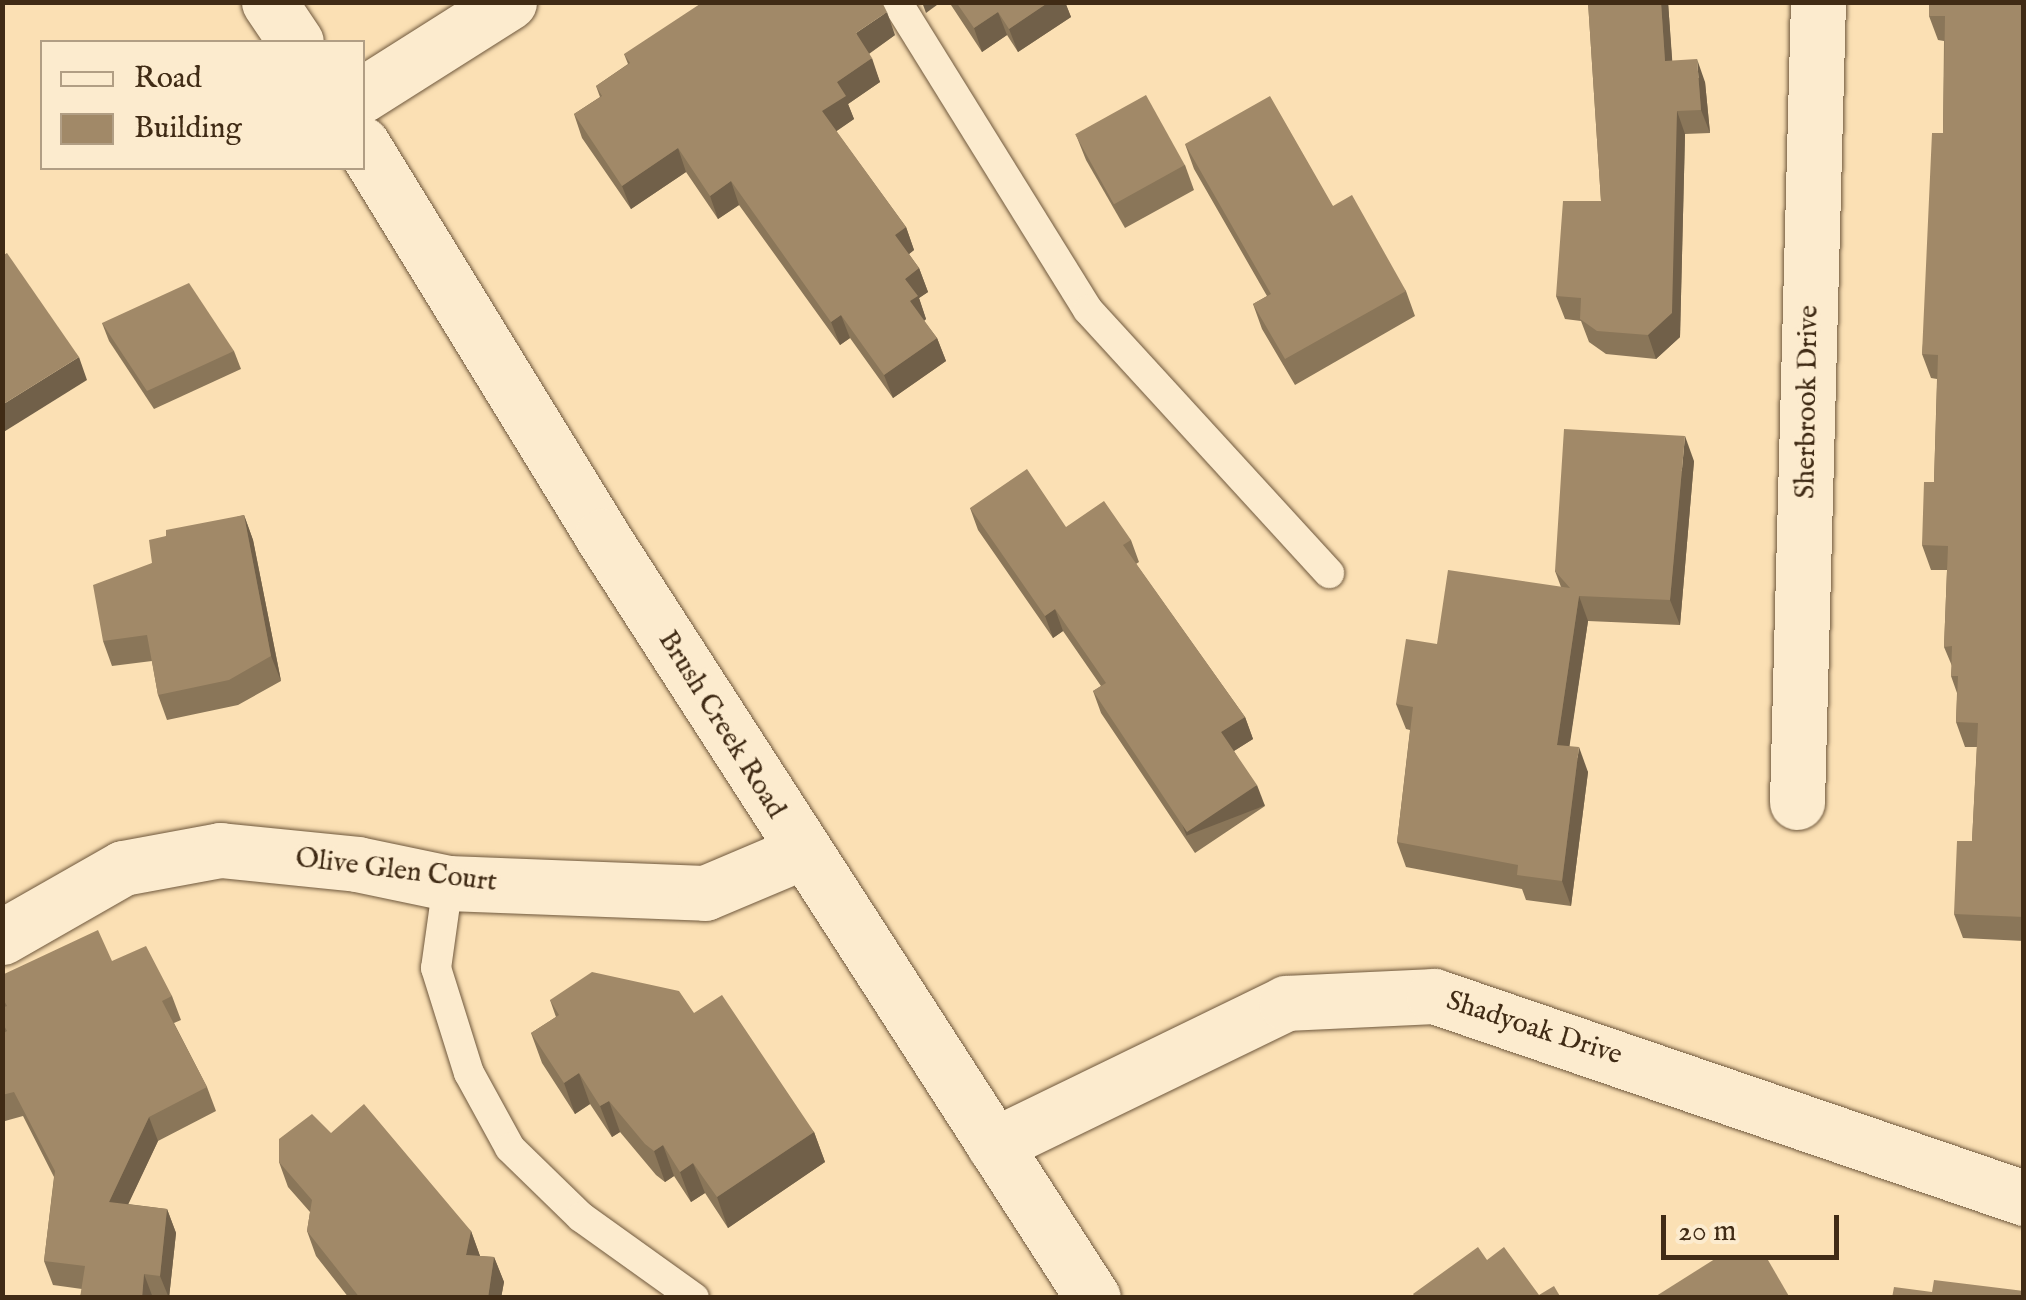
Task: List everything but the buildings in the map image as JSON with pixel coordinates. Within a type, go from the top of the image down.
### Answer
[{"type":"street","points":[[269,2],[295,40]]},
{"type":"street","points":[[365,93],[509,2]]},
{"type":"street","name":"Sherbrook Drive","points":[[1797,802],[1818,2]]},
{"type":"street","name":"Brush Creek Road","points":[[365,149],[802,852],[1093,1298]]},
{"type":"street","name":"Olive Glen Court","points":[[2,937],[123,868],[220,850],[357,864],[448,883],[704,893],[802,852]]},
{"type":"street","name":"Shadyoak Drive","points":[[994,1144],[1286,1003],[1434,996],[2024,1198]]},
{"type":"lane","points":[[897,2],[1088,310],[1330,573]]},
{"type":"lane","points":[[448,883],[436,968],[468,1073],[510,1148],[581,1217],[694,1298]]}]
